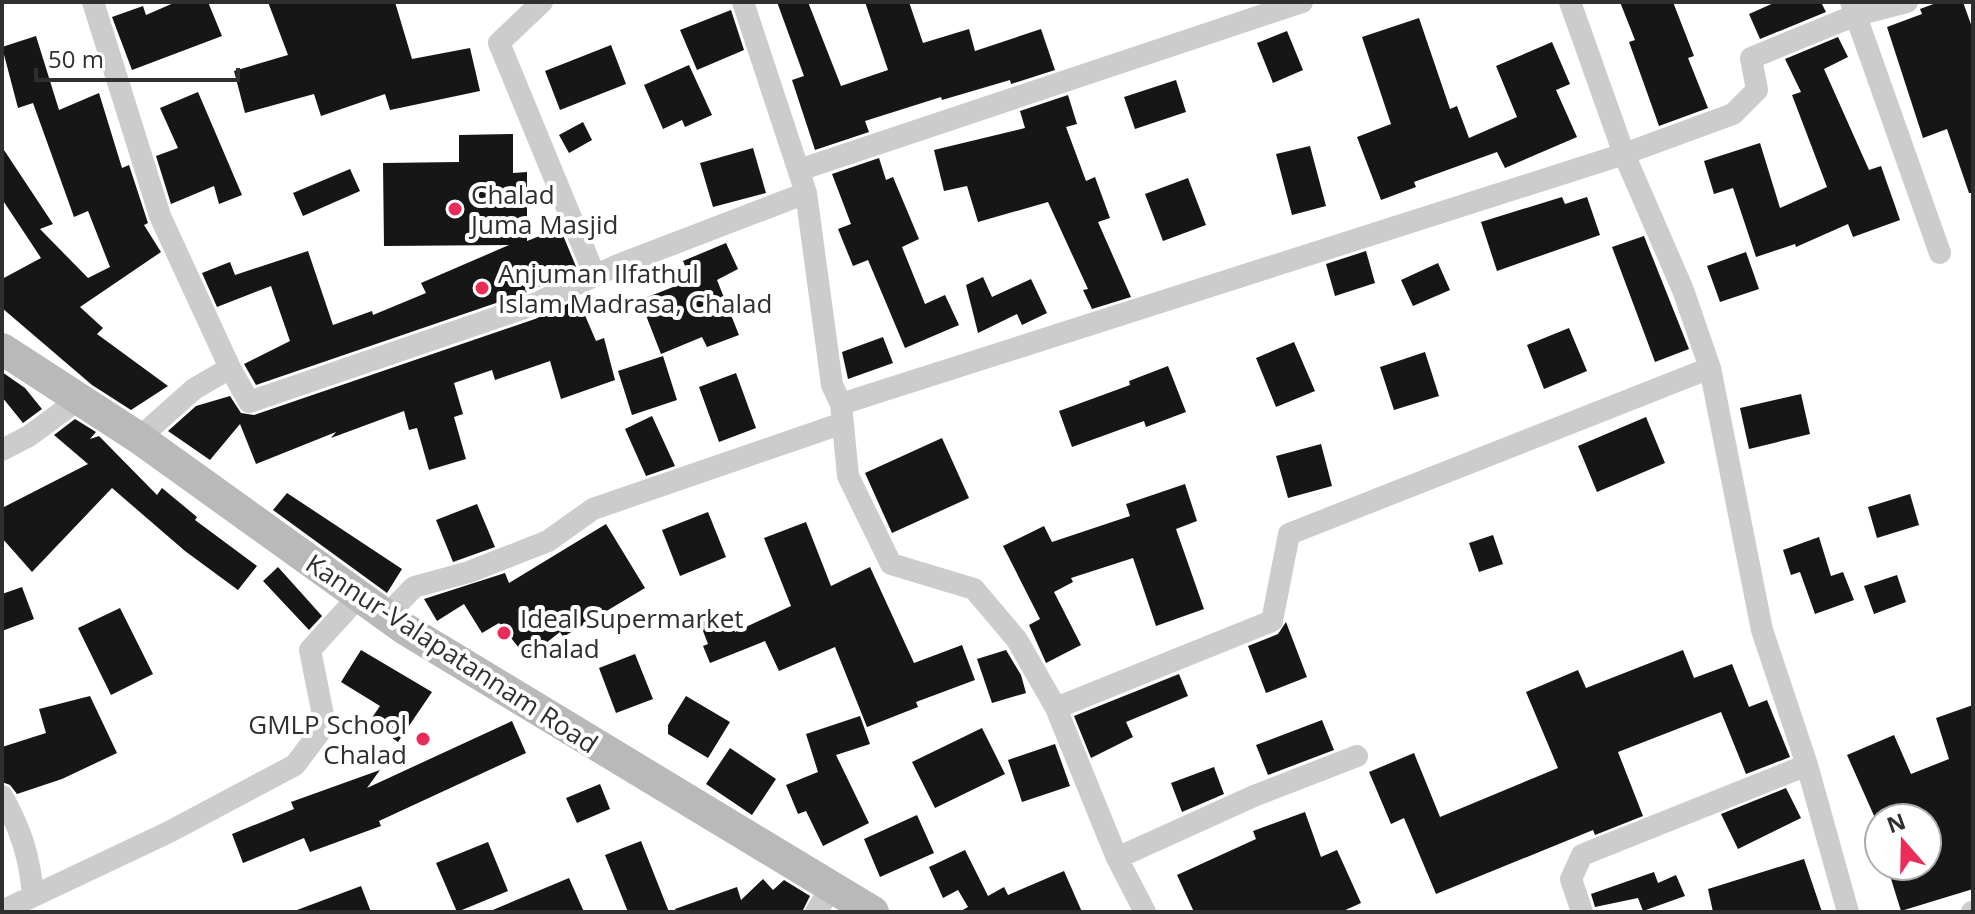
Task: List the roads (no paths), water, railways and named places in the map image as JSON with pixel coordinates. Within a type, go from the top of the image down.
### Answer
[{"type":"main road","name":"Kannur-Valapatannam Road","points":[[2,349],[139,438],[386,616],[824,900],[873,912]]},
{"type":"street","points":[[542,2],[499,43],[595,276]]},
{"type":"street","points":[[743,2],[806,193],[832,385],[842,414],[848,476],[891,564],[974,589],[1017,640],[1056,708],[1117,858],[1145,912]]},
{"type":"street","points":[[799,170],[1302,2]]},
{"type":"street","points":[[1570,2],[1624,154],[1683,290],[1710,368],[1762,630],[1807,765],[1848,912]]},
{"type":"street","points":[[386,616],[414,587],[469,572],[548,541],[593,509],[842,414],[1624,154],[1733,114],[1757,90],[1751,58],[1854,8],[1907,2]]},
{"type":"street","points":[[101,5],[160,216],[230,368],[249,402],[530,306],[701,231],[806,193]]},
{"type":"street","points":[[1854,8],[1940,253]]},
{"type":"street","points":[[139,438],[194,389],[230,368]]},
{"type":"street","points":[[1056,708],[1272,621],[1289,534],[1710,368]]},
{"type":"street","points":[[2,450],[29,436],[78,400]]},
{"type":"street","points":[[2,911],[169,832],[295,765],[325,725],[310,650],[359,596]]},
{"type":"street","points":[[1117,858],[1254,796],[1357,756]]},
{"type":"street","points":[[1582,912],[1571,879],[1582,855],[1807,765]]},
{"type":"street","points":[[2,796],[19,826],[30,863],[33,896]]},
{"type":"place","name":"Chalad Juma Masjid","points":[[455,209]]},
{"type":"place","name":"Anjuman Ilfathul Islam Madrasa, Chalad","points":[[482,288]]},
{"type":"place","name":"Ideal Supermarket chalad","points":[[504,633]]},
{"type":"place","name":"GMLP School Chalad","points":[[423,739]]}]
